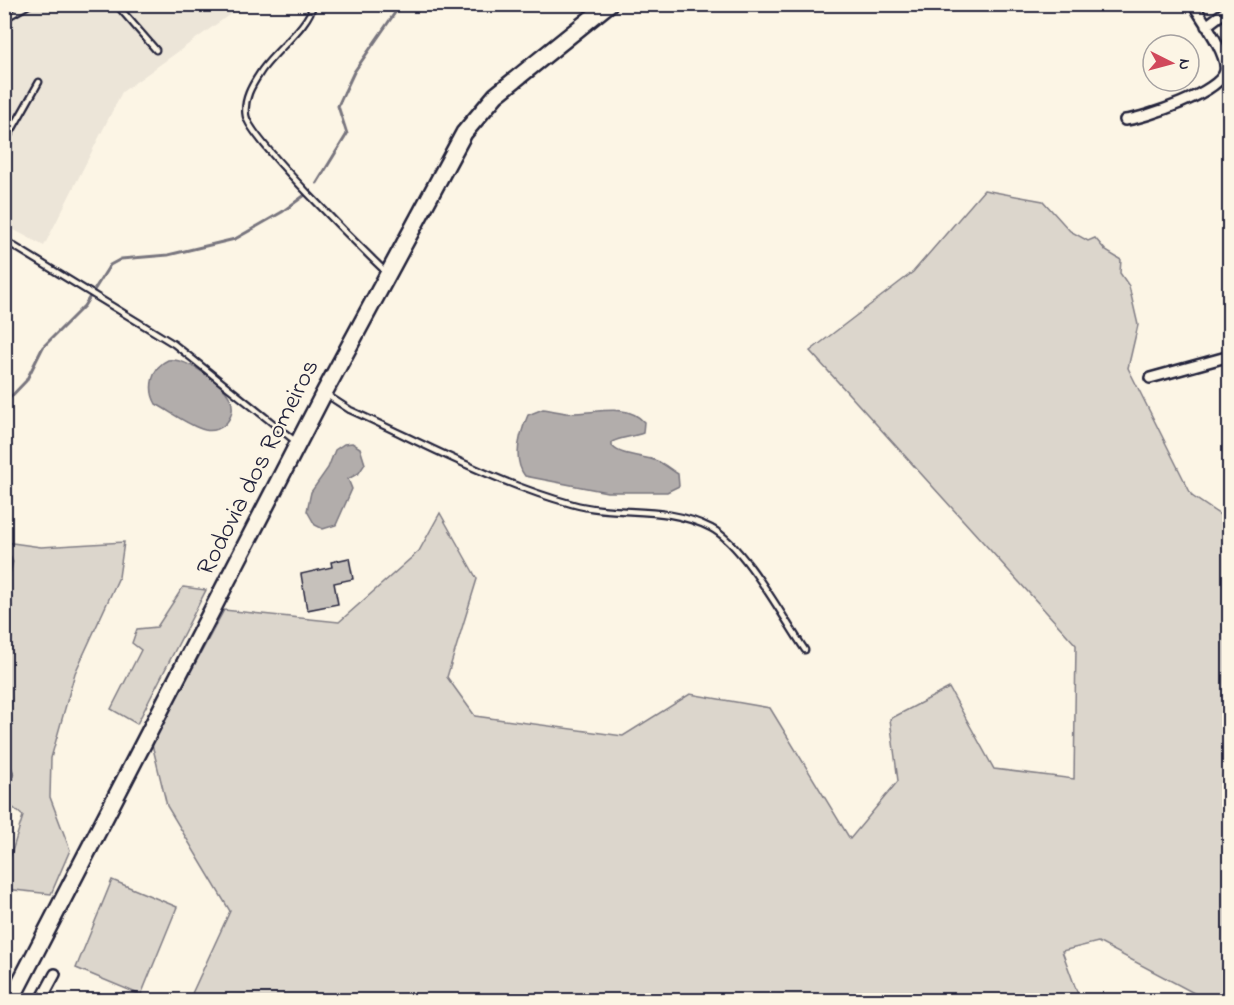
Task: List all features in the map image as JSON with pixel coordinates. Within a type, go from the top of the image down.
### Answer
[{"type":"main road","name":"Rodovia dos Romeiros","points":[[11,1000],[324,393],[456,147],[472,121],[496,95],[609,4]]},
{"type":"street","points":[[1125,120],[1142,119],[1217,85],[1225,71],[1223,56],[1193,4]]},
{"type":"street","points":[[1206,26],[1230,8]]},
{"type":"street","points":[[1150,378],[1230,356]]},
{"type":"street","points":[[41,1000],[55,974]]},
{"type":"lane","points":[[4,19],[30,4]]},
{"type":"lane","points":[[116,4],[156,50]]},
{"type":"lane","points":[[313,4],[302,25],[254,82],[248,93],[246,116],[251,129],[270,151],[389,275]]},
{"type":"lane","points":[[4,144],[39,82]]},
{"type":"lane","points":[[4,240],[174,344],[299,444]]},
{"type":"lane","points":[[324,393],[350,410],[523,489],[575,505],[603,509],[658,511],[711,528],[740,554],[805,650]]},
{"type":"shaded area","points":[[4,5],[243,5],[122,92],[44,246],[5,225]]},
{"type":"shaded area","points":[[984,190],[1043,201],[1070,231],[1088,241],[1095,238],[1106,251],[1121,260],[1120,273],[1129,286],[1138,325],[1128,368],[1192,496],[1229,521],[1229,1000],[1207,1000],[1098,942],[1062,951],[1080,1000],[189,1000],[230,911],[167,806],[152,744],[224,610],[339,622],[419,551],[440,513],[477,579],[447,677],[475,716],[623,736],[690,694],[770,708],[850,839],[898,781],[890,719],[949,688],[994,769],[1074,779],[1076,645],[810,351],[913,272]]},
{"type":"shaded area","points":[[168,360],[176,360],[203,372],[226,392],[232,404],[232,411],[223,426],[218,429],[205,430],[186,422],[156,404],[152,391],[153,379],[158,368]]},
{"type":"shaded area","points":[[543,409],[566,413],[618,410],[637,416],[644,422],[643,433],[616,440],[612,442],[612,446],[621,452],[663,464],[678,474],[679,486],[667,492],[607,492],[525,476],[518,454],[522,430],[528,415]]},
{"type":"shaded area","points":[[352,443],[360,448],[365,464],[359,473],[348,479],[352,489],[336,525],[323,529],[315,525],[307,511],[311,492],[328,468],[335,450],[344,444]]},
{"type":"shaded area","points":[[5,542],[41,547],[124,542],[119,577],[75,673],[51,758],[50,797],[70,850],[51,894],[5,889],[5,874],[23,816],[5,801]]},
{"type":"shaded area","points":[[183,587],[206,590],[137,724],[111,709],[141,650],[132,643],[137,629],[157,627]]},
{"type":"shaded area","points":[[112,880],[177,907],[141,995],[76,968]]},
{"type":"building","points":[[349,558],[353,579],[334,583],[338,604],[307,610],[301,574],[332,567],[331,562]]},
{"type":"waterway","points":[[317,183],[347,134],[338,106],[354,72],[401,4]]},
{"type":"waterway","points":[[4,404],[26,381],[43,347],[84,306],[110,265],[121,259],[168,255],[235,239],[282,212],[305,195]]},
{"type":"waterway","points":[[4,464],[8,470],[4,497]]},
{"type":"waterway","points":[[4,544],[12,562],[4,598]]},
{"type":"waterway","points":[[4,752],[13,773],[4,813]]}]
